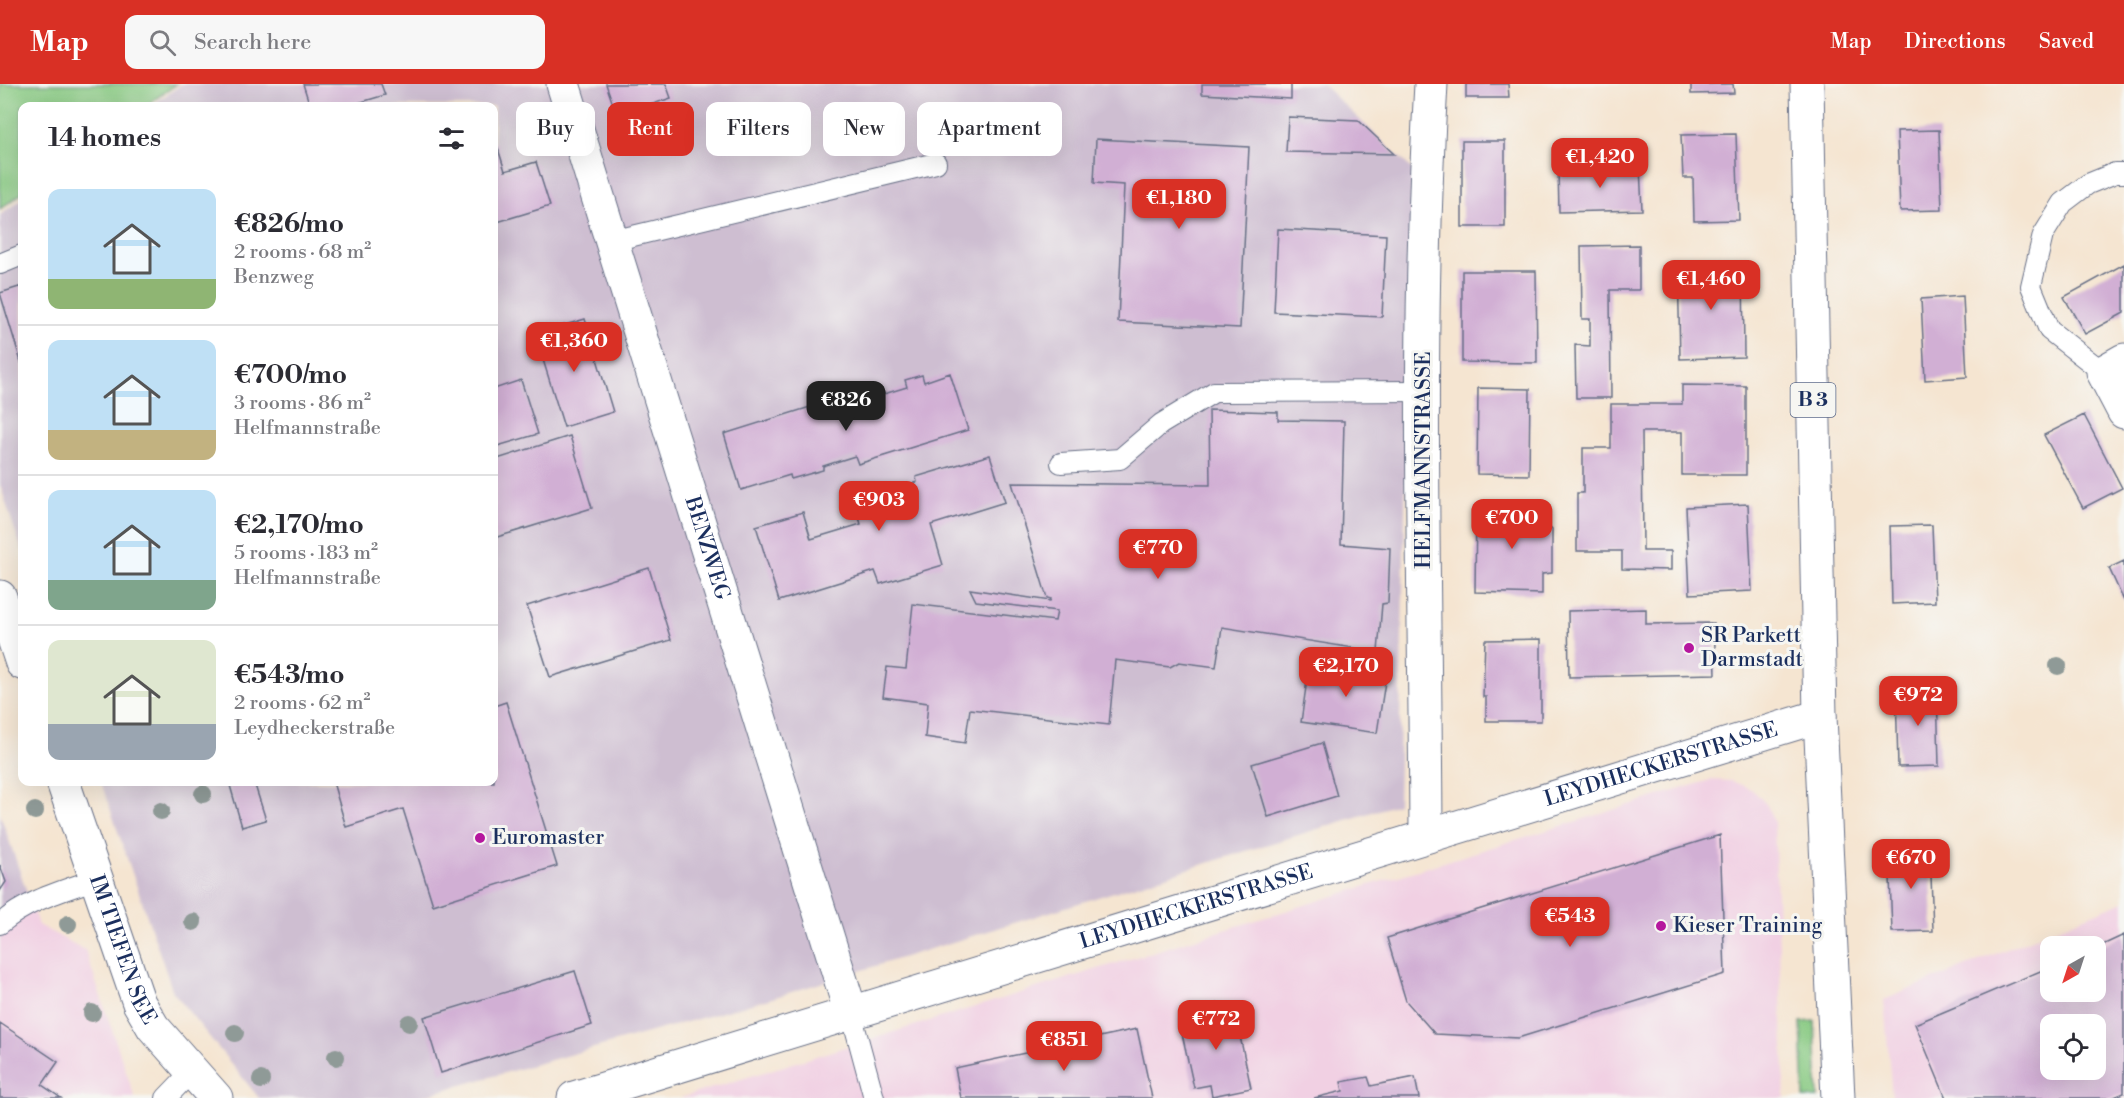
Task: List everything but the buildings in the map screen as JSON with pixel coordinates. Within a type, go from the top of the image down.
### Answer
[{"type":"street","name":"BENZWEG","points":[[563,84],[851,1013]]},
{"type":"street","name":"B 3","points":[[1807,84],[1820,716],[1838,1098]]},
{"type":"street","name":"HELFMANNSTRASSE","points":[[1424,92],[1423,391],[1426,836]]},
{"type":"street","points":[[2113,366],[2124,412]]},
{"type":"street","points":[[0,597],[13,652]]},
{"type":"street","name":"LEYDHECKERSTRASSE","points":[[574,1098],[1820,716]]},
{"type":"street","name":"IM TIEFEN SEE","points":[[64,786],[139,1003],[153,1027],[216,1098]]},
{"type":"lane","points":[[612,242],[936,163]]},
{"type":"lane","points":[[2113,366],[2049,330],[2031,286],[2043,235],[2064,203],[2088,184],[2124,173]]},
{"type":"lane","points":[[0,264],[18,257]]},
{"type":"lane","points":[[1061,463],[1120,459],[1161,424],[1214,392],[1423,391]]},
{"type":"lane","points":[[0,924],[14,912],[37,900],[96,879]]},
{"type":"lane","points":[[851,1013],[874,1098]]},
{"type":"lane","points":[[166,1098],[191,1072]]},
{"type":"shaded area","points":[[182,84],[1322,84],[1413,170],[1398,804],[769,999],[415,1098],[259,1098],[173,992],[102,786],[498,786],[498,102],[157,102]]},
{"type":"shaded area","points":[[18,202],[18,539],[0,485],[0,215]]},
{"type":"shaded area","points":[[1710,780],[1732,781],[1753,790],[1767,805],[1774,822],[1785,1098],[680,1098]]},
{"type":"shaded area","points":[[0,814],[29,898],[0,940]]},
{"type":"shaded area","points":[[29,898],[38,925],[85,950],[135,1098],[0,1098],[0,940]]},
{"type":"shaded area","points":[[2124,901],[2124,1098],[1892,1098],[1884,1000]]},
{"type":"green space","points":[[0,84],[177,84],[151,102],[18,102],[18,196],[0,209]]},
{"type":"green space","points":[[1815,1021],[1818,1098],[1804,1098],[1801,1022]]},
{"type":"place","name":"SR Parkett Darmstadt","points":[[1689,648]]},
{"type":"place","name":"Euromaster","points":[[480,838]]},
{"type":"place","name":"Kieser Training","points":[[1661,926]]}]
